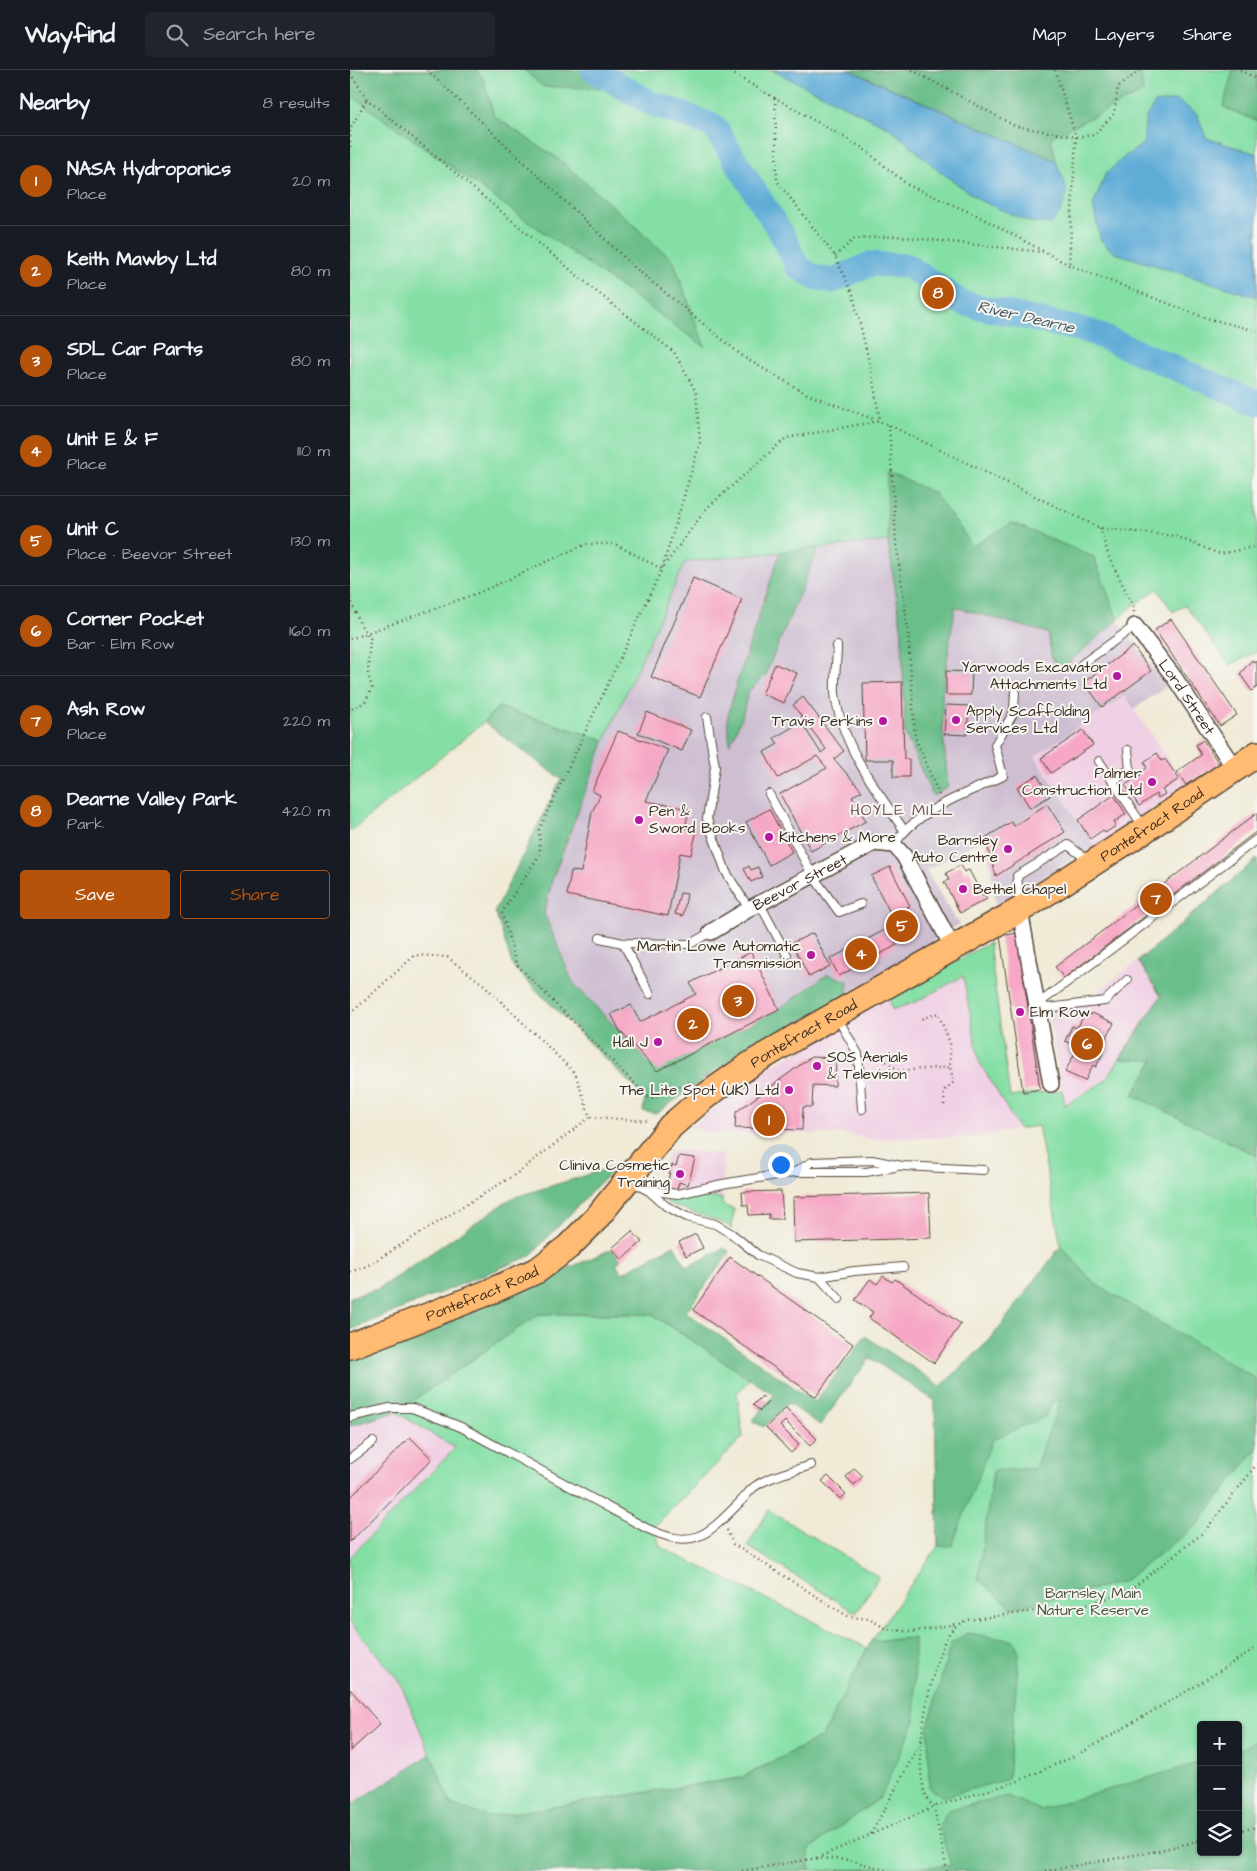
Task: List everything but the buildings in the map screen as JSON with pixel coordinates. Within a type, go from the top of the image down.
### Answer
[{"type":"highway","name":"Pontefract Road","points":[[350,1346],[487,1293],[538,1270],[568,1247],[595,1220],[637,1185],[670,1126],[723,1084],[751,1064],[1020,910],[1146,830],[1257,754]]},
{"type":"street","name":"Lord Street","points":[[1135,626],[1174,678],[1235,769]]},
{"type":"street","name":"Beevor Street","points":[[711,932],[754,906],[874,843],[894,845]]},
{"type":"street","points":[[894,845],[904,856],[952,948]]},
{"type":"street","points":[[1020,910],[1051,1084]]},
{"type":"lane","points":[[1082,664],[1135,626]]},
{"type":"lane","points":[[837,646],[835,692],[844,727],[860,766],[904,830]]},
{"type":"lane","points":[[894,845],[904,830],[943,804],[1003,776],[995,745],[1014,712],[1015,690]]},
{"type":"lane","points":[[707,717],[715,768],[707,819],[726,872],[754,906],[787,955]]},
{"type":"lane","points":[[1112,781],[1130,769],[1128,750]]},
{"type":"lane","points":[[1099,761],[1146,830]]},
{"type":"lane","points":[[769,794],[813,876],[839,912],[861,904]]},
{"type":"lane","points":[[1038,1004],[1257,839]]},
{"type":"lane","points":[[600,938],[623,943],[690,944],[711,932]]},
{"type":"lane","points":[[623,943],[650,994]]},
{"type":"lane","points":[[1038,1004],[1048,1008],[1105,1001],[1127,980]]},
{"type":"lane","points":[[836,1015],[858,1054],[862,1109]]},
{"type":"lane","points":[[637,1185],[678,1194],[722,1184],[795,1172],[812,1162],[872,1160],[902,1166],[984,1170]]},
{"type":"lane","points":[[637,1185],[666,1206],[687,1217],[715,1224],[758,1255],[797,1273],[819,1278],[854,1271],[903,1267]]},
{"type":"lane","points":[[819,1278],[839,1299]]},
{"type":"lane","points":[[350,1417],[390,1408],[412,1408],[461,1427],[668,1538],[697,1538],[713,1529],[757,1485],[811,1465]]},
{"type":"lane","points":[[350,1460],[374,1442]]},
{"type":"path","points":[[427,70],[634,267],[745,358],[807,394],[890,424],[1100,528],[1174,536],[1220,554],[1257,546]]},
{"type":"path","points":[[726,70],[861,147],[908,185],[976,215],[1069,265],[1203,317],[1257,331]]},
{"type":"path","points":[[912,70],[1015,126],[1076,137],[1094,135],[1114,114],[1118,87],[1140,70]]},
{"type":"path","points":[[1055,70],[1076,137],[1069,265]]},
{"type":"path","points":[[1240,70],[1257,79]]},
{"type":"path","points":[[350,73],[367,99],[597,292],[674,352],[696,392],[700,443],[662,569],[539,830],[540,854],[502,912],[516,964],[650,1099],[701,1077],[723,1084]]},
{"type":"path","points":[[775,98],[777,181],[835,256],[853,295],[872,374],[880,420]]},
{"type":"path","points":[[350,147],[350,129],[367,99]]},
{"type":"path","points":[[835,256],[854,239],[895,236],[1046,253]]},
{"type":"path","points":[[662,569],[707,508],[786,438],[880,420]]},
{"type":"path","points":[[890,424],[896,540],[908,631],[915,737],[943,804]]},
{"type":"path","points":[[1100,528],[1109,557],[1133,606],[1135,626]]},
{"type":"path","points":[[350,639],[478,593],[586,544],[615,544],[662,569]]},
{"type":"path","points":[[350,598],[360,624],[368,632],[371,648],[368,673],[372,688],[365,702],[350,710]]},
{"type":"path","points":[[350,1014],[415,955],[447,957],[484,985],[575,1073],[590,1117]]},
{"type":"path","points":[[918,1020],[938,1013],[950,1042],[950,1067],[954,1082],[944,1090],[944,1105]]},
{"type":"path","points":[[858,1054],[883,1059],[899,1071],[950,1067]]},
{"type":"path","points":[[350,1272],[367,1266],[516,1174],[590,1117],[649,1121],[670,1126]]},
{"type":"path","points":[[713,1529],[728,1530],[733,1544],[849,1617],[869,1619],[886,1629],[910,1632],[957,1624],[967,1620],[1087,1604],[1109,1598],[1134,1587],[1204,1532],[1257,1464]]},
{"type":"path","points":[[947,1871],[934,1807],[927,1802],[923,1792],[921,1774],[922,1738],[933,1673],[947,1636],[957,1624]]},
{"type":"path","points":[[818,1858],[934,1807],[1018,1781],[1079,1754],[1194,1687],[1257,1647]]},
{"type":"path","points":[[870,1835],[922,1738]]},
{"type":"path","points":[[1242,1830],[1257,1826]]},
{"type":"path","points":[[1044,1871],[1157,1851],[1197,1841]]},
{"type":"path","points":[[742,1871],[818,1858],[850,1860],[889,1871]]},
{"type":"shaded area","points":[[888,541],[902,633],[943,734],[942,694],[955,607],[1048,633],[1052,659],[1062,668],[1118,620],[1167,686],[1134,709],[1125,696],[1035,756],[1095,847],[996,904],[985,838],[926,870],[954,918],[961,923],[847,995],[667,1088],[563,986],[525,915],[553,877],[605,740],[685,562]]},
{"type":"shaded area","points":[[1125,696],[1186,786],[1095,847],[1035,756]]},
{"type":"shaded area","points":[[1138,961],[1161,996],[1105,1081],[1064,1105],[1047,1003],[1093,995]]},
{"type":"shaded area","points":[[963,976],[979,1061],[1019,1129],[976,1137],[873,1139],[845,1134],[706,1133],[691,1126],[761,1073],[889,997],[892,1010],[918,1001]]},
{"type":"shaded area","points":[[670,1150],[724,1154],[722,1198],[666,1199],[661,1172]]},
{"type":"shaded area","points":[[396,1412],[455,1448],[350,1557],[350,1426]]},
{"type":"shaded area","points":[[350,1622],[400,1682],[431,1754],[350,1806]]},
{"type":"green space","points":[[350,70],[1257,70],[1257,652],[1230,665],[1185,605],[1173,612],[1157,589],[1133,606],[1062,668],[1052,659],[1048,633],[955,607],[942,694],[943,734],[948,787],[933,796],[905,733],[902,633],[888,541],[685,562],[605,740],[498,707],[484,722],[350,832]]},
{"type":"green space","points":[[350,70],[475,70],[483,77],[494,116],[560,160],[673,260],[705,347],[350,95]]},
{"type":"green space","points":[[524,70],[606,70],[605,88],[543,87]]},
{"type":"green space","points":[[850,70],[1141,70],[1143,92],[1051,137],[1056,161]]},
{"type":"green space","points":[[1233,70],[1257,70],[1257,121],[1223,107]]},
{"type":"green space","points":[[887,472],[934,493],[973,546],[1012,523],[1094,557],[1118,620],[1062,668],[1052,659],[1048,633],[955,607],[942,694],[943,734],[948,787],[933,796],[905,733],[902,633],[888,541]]},
{"type":"green space","points":[[819,547],[765,676],[748,692],[742,717],[730,744],[727,720],[735,688],[780,552]]},
{"type":"green space","points":[[498,707],[605,740],[553,877],[544,913],[573,983],[657,1070],[779,1009],[828,974],[848,981],[847,995],[721,1067],[656,1114],[643,1111],[645,1098],[513,967],[495,911],[561,779],[484,722]]},
{"type":"green space","name":"Barnsley Main Nature Reserve","points":[[1257,859],[1257,1833],[1242,1837],[1242,1721],[1197,1721],[1197,1848],[1079,1871],[953,1871],[951,1866],[810,1871],[809,1849],[881,1797],[914,1638],[871,1641],[938,1546],[935,1401],[941,1387],[990,1340],[1061,1246],[1038,1126],[1019,1129],[979,1061],[963,976],[918,1001],[892,1010],[889,997],[989,943],[1010,1097],[1062,1090],[1065,1105],[1105,1081],[1161,996],[1138,961]]},
{"type":"green space","points":[[1257,859],[1257,1156],[1133,1095],[1154,1060],[1120,1059],[1161,996],[1138,961]]},
{"type":"green space","points":[[616,1166],[530,1256],[350,1330],[350,1297],[378,1289],[512,1198]]},
{"type":"green space","points":[[722,1198],[722,1205],[734,1209],[732,1229],[725,1224],[667,1203],[666,1199]]},
{"type":"green space","points":[[674,1245],[687,1267],[724,1248],[730,1252],[686,1312],[815,1402],[865,1336],[941,1386],[990,1340],[1061,1246],[1095,1284],[1257,1379],[1257,1448],[1198,1524],[1123,1582],[1012,1608],[978,1579],[993,1471],[1035,1468],[1061,1399],[1052,1403],[1046,1416],[992,1440],[952,1546],[938,1546],[935,1401],[870,1358],[820,1425],[788,1403],[764,1427],[752,1421],[774,1395],[652,1314],[539,1314],[396,1412],[350,1426],[350,1360],[448,1321],[612,1249],[621,1260],[616,1264],[622,1273]]},
{"type":"green space","points":[[539,1314],[652,1314],[750,1379],[737,1393],[743,1437],[655,1526],[660,1547],[867,1648],[822,1737],[740,1778],[488,1817],[451,1804],[400,1682],[350,1622],[350,1557],[455,1448],[396,1412]]},
{"type":"green space","points":[[769,1510],[879,1577],[856,1613],[747,1546]]},
{"type":"green space","points":[[968,1633],[1014,1641],[1019,1653],[1008,1779],[943,1797],[929,1787],[928,1726],[951,1643]]},
{"type":"green space","points":[[914,1638],[915,1721],[881,1797],[809,1849],[810,1871],[350,1871],[350,1806],[431,1754],[451,1804],[488,1817],[741,1778],[822,1737],[871,1641]]},
{"type":"green space","points":[[1257,1739],[1257,1871],[820,1871],[951,1866],[939,1826],[948,1810],[1007,1796],[1040,1810],[1197,1763],[1197,1856],[1242,1856],[1242,1748]]},
{"type":"water","points":[[772,70],[849,70],[1056,161],[1066,186],[1064,204],[1051,224],[1029,222],[979,200],[937,169],[890,128]]},
{"type":"water","points":[[1177,100],[1197,114],[1206,138],[1257,154],[1257,297],[1115,253],[1101,241],[1093,206],[1105,175],[1123,158],[1143,144],[1146,117],[1155,103]]},
{"type":"waterway","name":"River Dearne","points":[[593,70],[651,103],[714,126],[784,238],[797,266],[816,278],[833,281],[870,264],[908,266],[962,303],[1091,332],[1257,403]]},
{"type":"place","name":"Dearne Valley Park","points":[[938,293]]},
{"type":"place","name":"Yarwoods Excavator Attachments Ltd","points":[[1117,676]]},
{"type":"place","name":"Apply Scaffolding Services Ltd","points":[[956,720]]},
{"type":"place","name":"Travis Perkins","points":[[883,721]]},
{"type":"place","name":"Palmer Construction Ltd","points":[[1152,782]]},
{"type":"place","name":"Pen & Sword Books","points":[[639,820]]},
{"type":"place","name":"Kitchens & More","points":[[769,837]]},
{"type":"place","name":"Barnsley Auto Centre","points":[[1008,849]]},
{"type":"place","name":"Bethel Chapel","points":[[963,889]]},
{"type":"place","name":"Ash Row","points":[[1156,899]]},
{"type":"place","name":"Unit C","points":[[902,926]]},
{"type":"place","name":"Unit E & F","points":[[861,954]]},
{"type":"place","name":"Martin Lowe Automatic Transmission","points":[[811,955]]},
{"type":"place","name":"SDL Car Parts","points":[[738,1001]]},
{"type":"place","name":"Elm Row","points":[[1020,1012]]},
{"type":"place","name":"Keith Mawby Ltd","points":[[693,1024]]},
{"type":"place","name":"Hall J","points":[[658,1042]]},
{"type":"place","name":"Corner Pocket","points":[[1087,1044]]},
{"type":"place","name":"SOS Aerials & Television","points":[[817,1066]]},
{"type":"place","name":"The Lite Spot (UK) Ltd","points":[[789,1090]]},
{"type":"place","name":"NASA Hydroponics","points":[[769,1120]]},
{"type":"place","name":"Cliniva Cosmetic Training","points":[[680,1174]]},
{"type":"district","name":"HOYLE MILL","points":[[902,810]]}]
